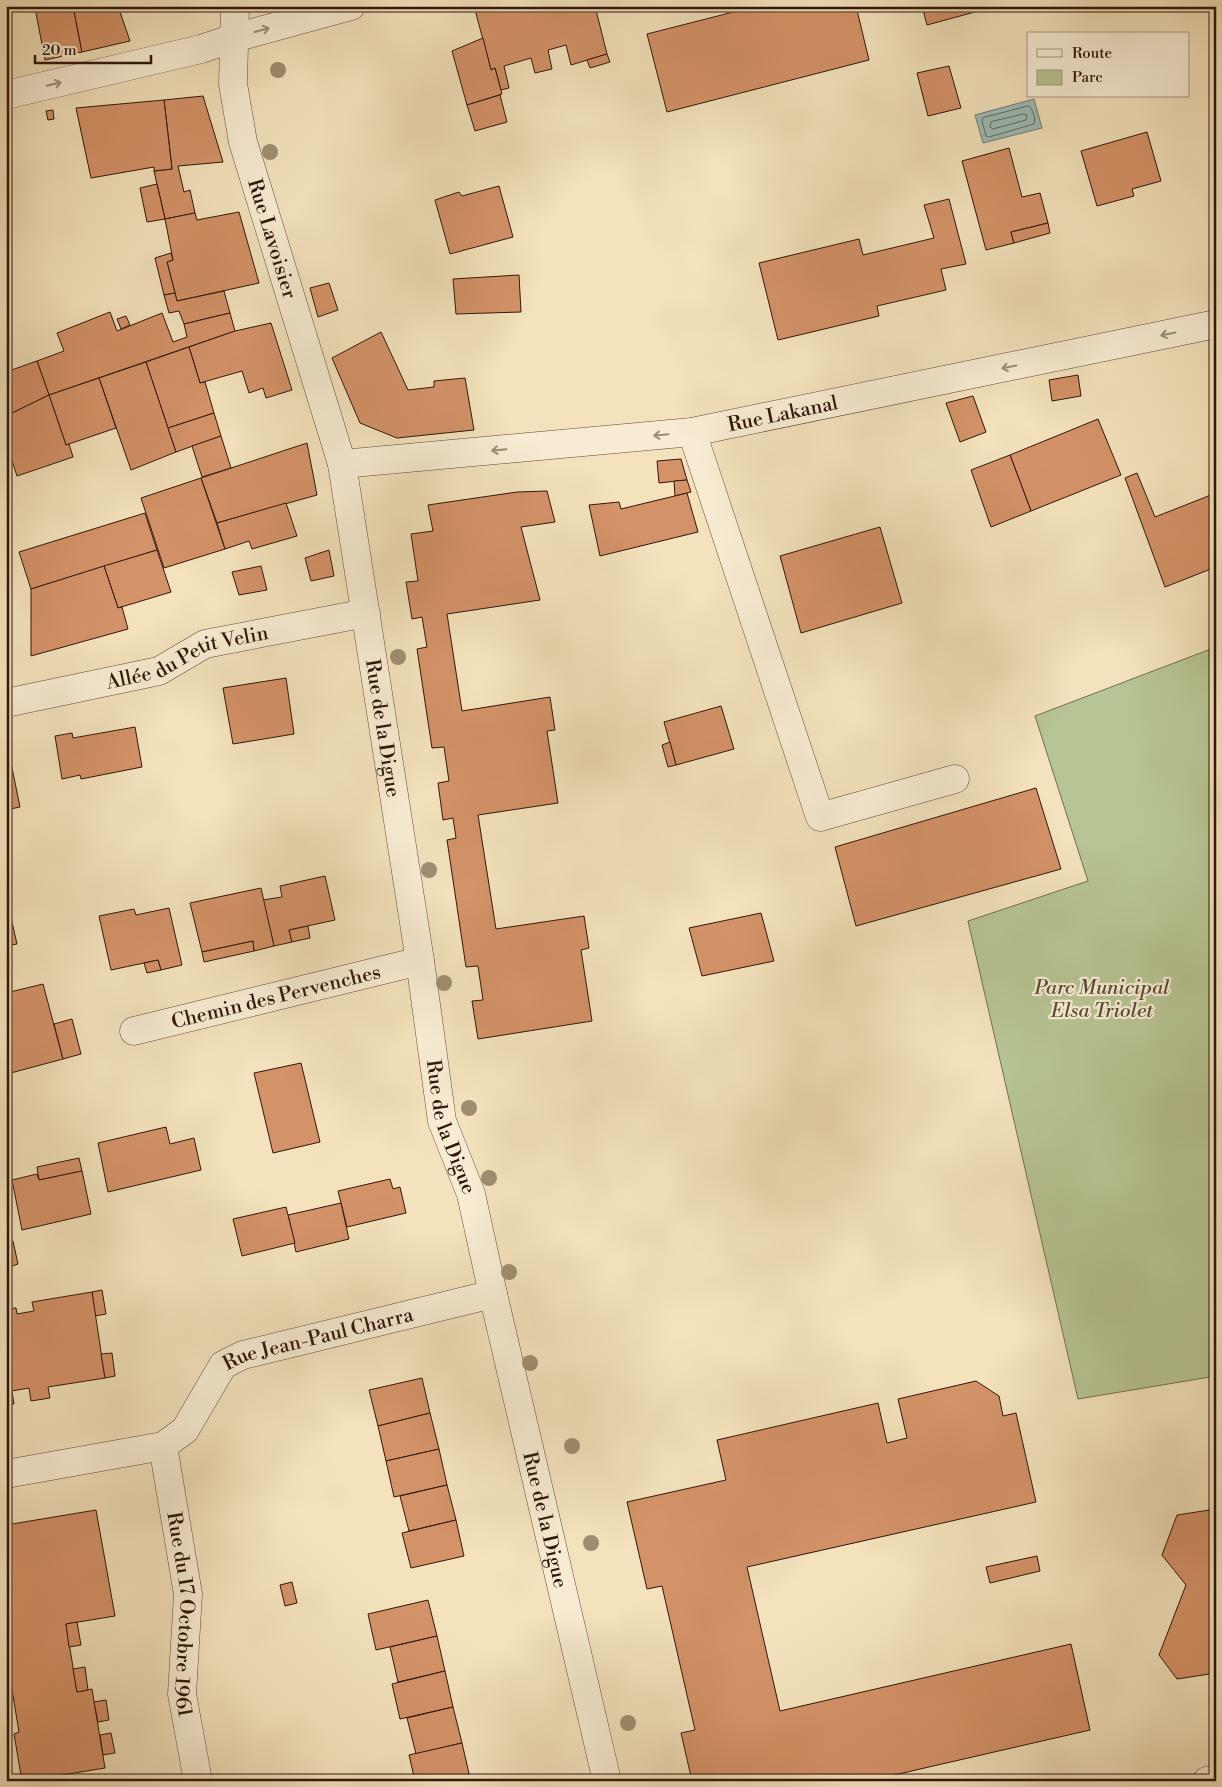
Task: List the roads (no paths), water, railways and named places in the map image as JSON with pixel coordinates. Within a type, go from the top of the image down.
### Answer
[{"type":"street","name":"Rue Lavoisier","points":[[235,6],[233,84],[244,142],[342,464]]},
{"type":"street","points":[[6,95],[201,50],[234,38],[351,6]]},
{"type":"street","name":"Rue Lakanal","points":[[342,464],[692,432],[1216,324]]},
{"type":"street","points":[[692,432],[820,817],[955,779]]},
{"type":"street","name":"Rue de la Digue","points":[[342,464],[420,961],[442,1121],[471,1194],[607,1781]]},
{"type":"street","name":"Allée du Petit Velin","points":[[6,703],[159,671],[205,644],[366,613]]},
{"type":"street","name":"Chemin des Pervenches","points":[[134,1031],[420,961]]},
{"type":"street","name":"Rue Jean-Paul Charra","points":[[6,1474],[163,1446],[185,1430],[223,1366],[243,1355],[493,1294]]},
{"type":"street","name":"Rue du 17 Octobre 1961","points":[[163,1446],[188,1594],[182,1694],[198,1781]]},
{"type":"street","points":[[1206,1781],[1216,1779]]},
{"type":"water","points":[[1034,99],[1042,128],[983,143],[975,115]]},
{"type":"park label","name":"Parc Municipal Elsa Triolet","points":[[1102,998]]}]
